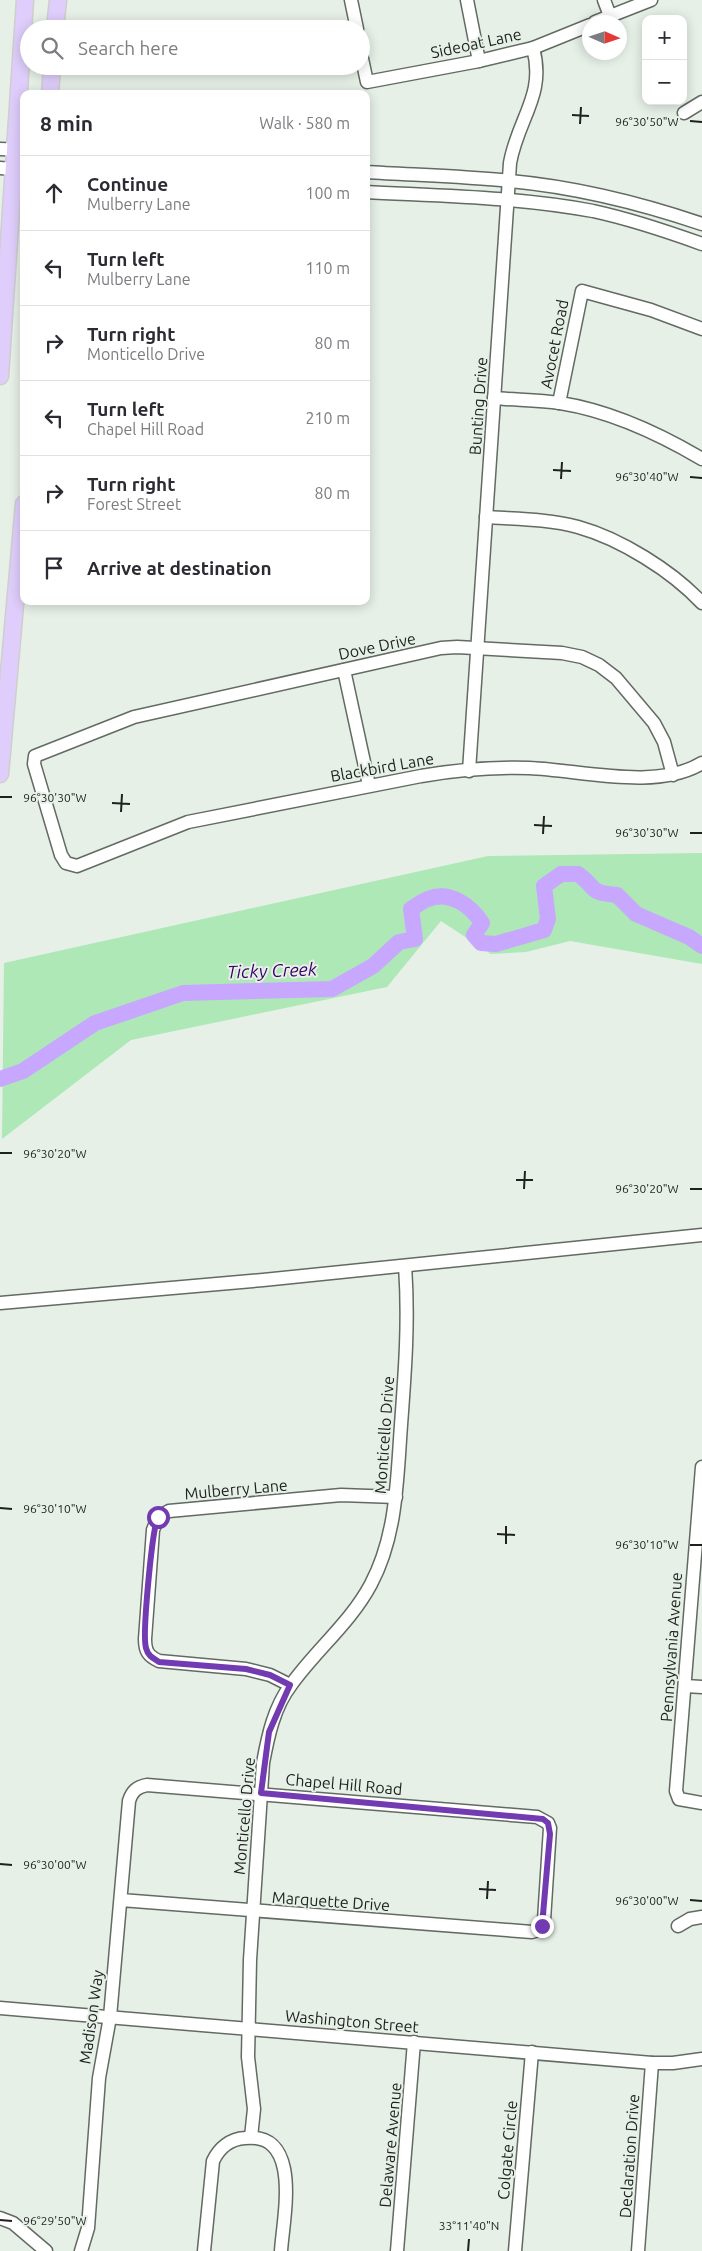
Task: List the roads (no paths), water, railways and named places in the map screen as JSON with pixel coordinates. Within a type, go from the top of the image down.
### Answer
[{"type":"main road","points":[[23,20],[25,0]]},
{"type":"main road","points":[[56,20],[58,0]]},
{"type":"main road","points":[[0,376],[20,62]]},
{"type":"main road","points":[[50,90],[51,75]]},
{"type":"main road","points":[[0,774],[20,549]]},
{"type":"street","points":[[351,0],[354,20]]},
{"type":"street","points":[[466,0],[479,61]]},
{"type":"street","points":[[604,0],[610,15]]},
{"type":"street","points":[[612,15],[650,0]]},
{"type":"street","name":"Sideoat Lane","points":[[365,75],[366,82],[479,61],[533,48],[582,28]]},
{"type":"street","name":"Bunting Drive","points":[[469,771],[509,180],[514,142],[535,91],[538,76],[533,48]]},
{"type":"street","points":[[684,113],[702,102]]},
{"type":"street","points":[[370,172],[509,180],[598,195],[663,211],[702,224]]},
{"type":"street","points":[[370,192],[508,199],[594,212],[660,229],[702,244]]},
{"type":"street","name":"Avocet Road","points":[[559,403],[582,291],[651,310],[702,329]]},
{"type":"street","points":[[494,398],[559,403],[597,411],[634,424],[677,444],[702,459]]},
{"type":"street","points":[[486,517],[549,521],[579,527],[608,538],[638,553],[665,572],[702,604]]},
{"type":"street","name":"Dove Drive","points":[[77,866],[66,863],[60,855],[35,772],[35,756],[134,717],[442,648],[562,653],[582,657],[599,665],[616,678],[654,723],[664,742],[673,775]]},
{"type":"street","points":[[344,670],[369,785]]},
{"type":"street","name":"Blackbird Lane","points":[[77,866],[188,822],[369,785],[444,772],[529,768],[652,778],[691,770],[702,763]]},
{"type":"street","points":[[0,1303],[405,1266],[702,1235]]},
{"type":"street","name":"Monticello Drive","points":[[252,2137],[254,2109],[248,2073],[252,1911],[261,1793],[269,1732],[290,1685],[357,1607],[371,1584],[391,1531],[396,1497],[408,1331],[405,1266]]},
{"type":"street","name":"Pennsylvania Avenue","points":[[702,1468],[698,1570],[676,1791],[679,1799],[702,1803]]},
{"type":"street","name":"Mulberry Lane","points":[[290,1685],[260,1672],[159,1662],[147,1653],[145,1639],[153,1530],[158,1517],[169,1511],[341,1495],[396,1497]]},
{"type":"street","points":[[685,1686],[702,1687]]},
{"type":"street","name":"Chapel Hill Road","points":[[136,1788],[147,1785],[261,1793],[538,1817],[548,1823],[550,1834],[544,1920],[538,1930]]},
{"type":"street","name":"Madison Way","points":[[82,2251],[88,2228],[99,2078],[110,2017],[129,1801],[136,1788]]},
{"type":"street","name":"Marquette Drive","points":[[121,1900],[526,1932],[538,1930]]},
{"type":"street","points":[[678,1926],[690,1919],[702,1917]]},
{"type":"street","name":"Washington Street","points":[[0,2008],[652,2062],[673,2063],[702,2059]]},
{"type":"street","name":"Delaware Avenue","points":[[397,2251],[414,2042]]},
{"type":"street","name":"Colgate Circle","points":[[515,2251],[532,2052]]},
{"type":"street","name":"Declaration Drive","points":[[638,2251],[652,2062]]},
{"type":"street","points":[[204,2251],[213,2161],[216,2154],[226,2144],[241,2138],[252,2137],[269,2143],[283,2162],[286,2183],[281,2251]]},
{"type":"street","points":[[0,2218],[13,2223],[26,2232],[46,2251]]},
{"type":"waterway","name":"Ticky Creek","points":[[0,1079],[23,1071],[95,1023],[183,993],[332,989],[373,966],[399,942],[415,939],[411,909],[426,900],[436,897],[452,898],[466,906],[482,923],[474,935],[481,943],[496,944],[544,930],[548,919],[544,886],[561,874],[578,874],[597,891],[617,895],[636,914],[689,937],[702,946]]}]
